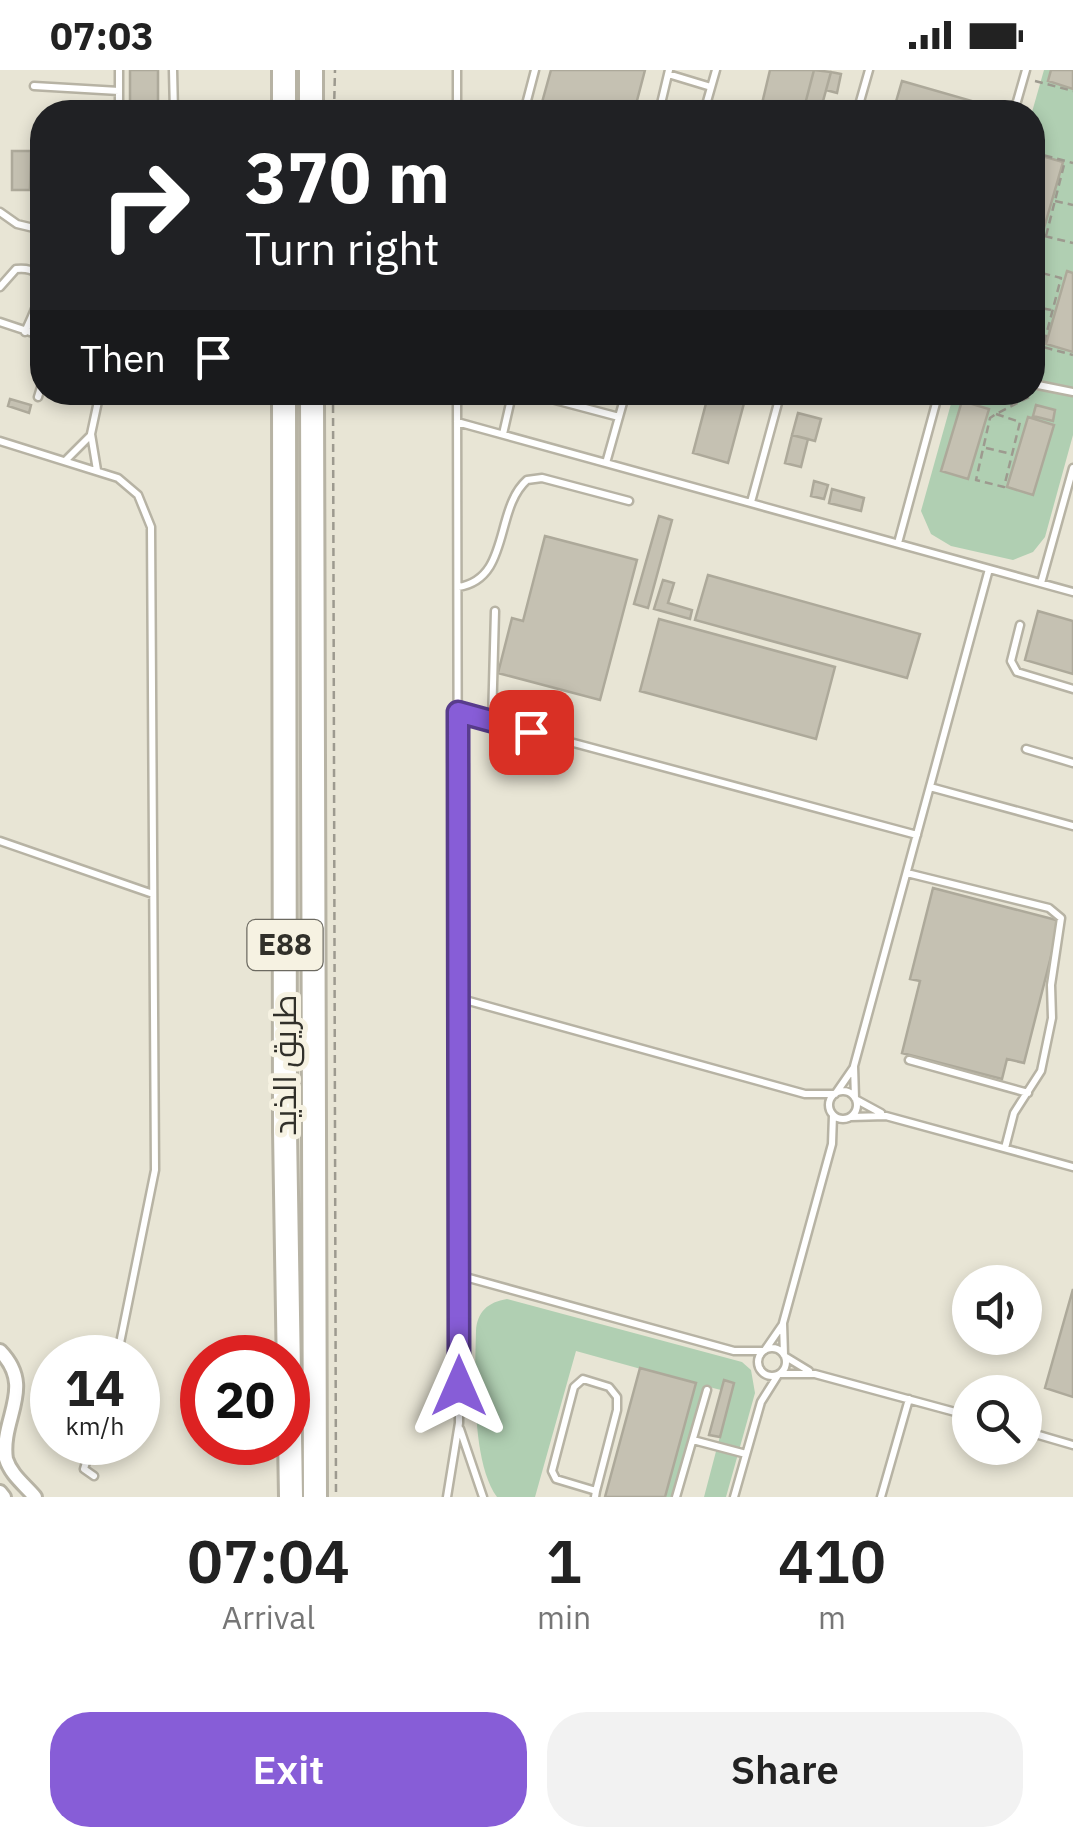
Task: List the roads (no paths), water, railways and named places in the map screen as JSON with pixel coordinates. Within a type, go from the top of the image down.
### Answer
[{"type":"highway","points":[[284,70],[284,100]]},
{"type":"highway","points":[[311,70],[311,100]]},
{"type":"highway","name":"طريق الذيد","points":[[284,405],[285,1131],[291,1497]]},
{"type":"highway","name":"طريق الذيد","points":[[312,405],[315,1497]]},
{"type":"street","points":[[0,1350],[15,1373],[3,1429],[6,1458],[30,1492]]},
{"type":"street","points":[[0,1463],[12,1479],[30,1492]]},
{"type":"lane","points":[[119,70],[119,100]]},
{"type":"lane","points":[[173,70],[174,100]]},
{"type":"lane","points":[[457,70],[457,100]]},
{"type":"lane","points":[[527,100],[534,70]]},
{"type":"lane","points":[[707,100],[716,70]]},
{"type":"lane","points":[[860,100],[869,70]]},
{"type":"lane","points":[[661,100],[669,72],[711,87]]},
{"type":"lane","points":[[1017,100],[1025,74]]},
{"type":"lane","points":[[34,86],[119,91]]},
{"type":"lane","points":[[0,212],[17,224],[30,227]]},
{"type":"lane","points":[[0,287],[16,270],[30,272]]},
{"type":"lane","points":[[25,332],[30,320]]},
{"type":"lane","points":[[0,322],[30,333]]},
{"type":"lane","points":[[1045,386],[1073,392]]},
{"type":"lane","points":[[97,470],[92,434],[98,405]]},
{"type":"lane","points":[[447,1497],[459,1423],[457,405]]},
{"type":"lane","points":[[503,434],[509,405]]},
{"type":"lane","points":[[572,405],[619,417]]},
{"type":"lane","points":[[606,462],[622,405]]},
{"type":"lane","points":[[751,503],[777,405]]},
{"type":"lane","points":[[898,543],[935,405]]},
{"type":"lane","points":[[457,422],[1073,592]]},
{"type":"lane","points":[[65,461],[92,434]]},
{"type":"lane","points":[[0,442],[118,478],[132,488],[147,510],[151,527],[155,1170],[121,1335]]},
{"type":"lane","points":[[1041,583],[1073,468]]},
{"type":"lane","points":[[458,587],[476,582],[490,568],[518,491],[527,480],[542,478],[629,501]]},
{"type":"lane","points":[[832,1144],[857,1109],[854,1066],[989,569]]},
{"type":"lane","points":[[492,722],[495,610]]},
{"type":"lane","points":[[1020,625],[1011,661],[1017,672],[1073,689]]},
{"type":"lane","points":[[458,712],[917,835]]},
{"type":"lane","points":[[1026,749],[1073,762]]},
{"type":"lane","points":[[930,787],[1073,826]]},
{"type":"lane","points":[[0,841],[153,894]]},
{"type":"lane","points":[[907,873],[1049,908],[1060,918],[1062,928],[1051,978],[1052,1018],[1041,1070],[1014,1112],[1005,1148]]},
{"type":"lane","points":[[458,998],[805,1094],[844,1091],[886,1116],[1073,1167]]},
{"type":"lane","points":[[908,1060],[1028,1093]]},
{"type":"lane","points":[[734,1497],[761,1402],[786,1366],[783,1323],[832,1144],[830,1102],[854,1066]]},
{"type":"lane","points":[[805,1094],[832,1113],[886,1116]]},
{"type":"lane","points":[[458,1275],[734,1351],[777,1350],[815,1374],[952,1411]]},
{"type":"lane","points":[[761,1402],[758,1359],[783,1323]]},
{"type":"lane","points":[[734,1351],[769,1376],[815,1374]]},
{"type":"lane","points":[[584,1379],[609,1387],[618,1404],[596,1494],[556,1480],[552,1474],[575,1384],[584,1379]]},
{"type":"lane","points":[[676,1497],[707,1390]]},
{"type":"lane","points":[[881,1497],[908,1400]]},
{"type":"lane","points":[[459,1423],[483,1497]]},
{"type":"lane","points":[[1042,1436],[1073,1444]]},
{"type":"lane","points":[[693,1440],[746,1454]]},
{"type":"lane","points":[[85,1465],[84,1469],[94,1476]]}]
